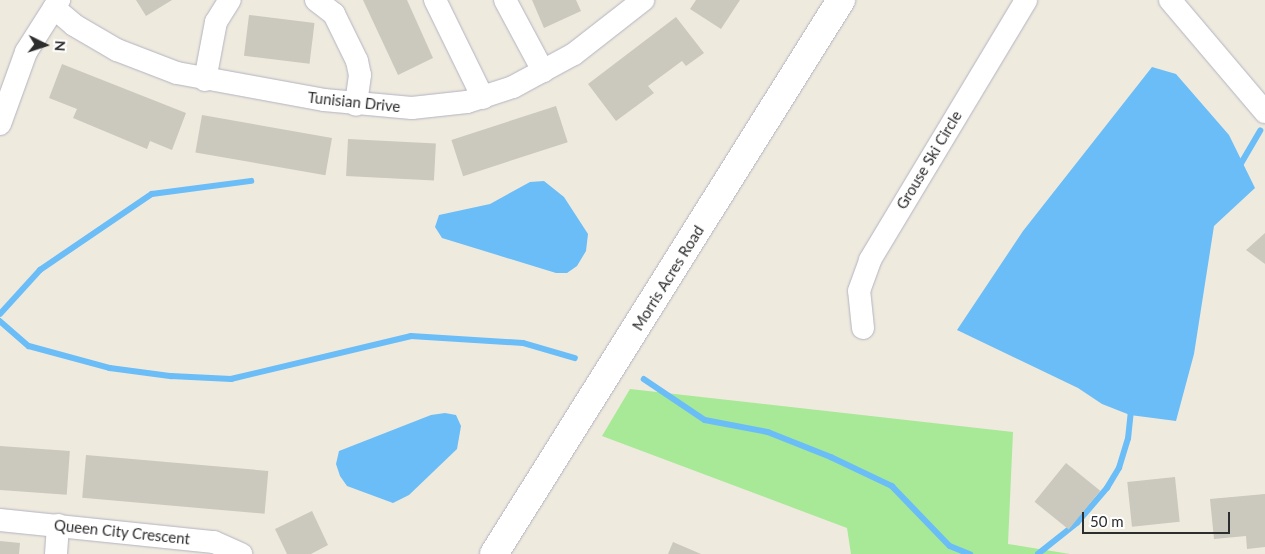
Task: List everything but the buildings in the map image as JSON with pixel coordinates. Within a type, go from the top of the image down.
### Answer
[{"type":"street","points":[[205,80],[215,26],[230,0]]},
{"type":"street","points":[[316,0],[334,14],[357,61],[360,75],[356,104]]},
{"type":"street","points":[[435,0],[483,98]]},
{"type":"street","points":[[505,0],[543,72]]},
{"type":"street","name":"Tunisian Drive","points":[[57,4],[74,25],[117,50],[156,66],[205,80],[356,104],[429,107],[483,98],[543,72],[590,42],[620,8],[643,0]]},
{"type":"street","name":"Morris Acres Road","points":[[494,554],[841,0]]},
{"type":"street","name":"Grouse Ski Circle","points":[[863,328],[859,291],[870,260],[1026,0]]},
{"type":"street","points":[[1170,0],[1265,112]]},
{"type":"street","points":[[0,124],[26,52],[57,4]]},
{"type":"street","name":"Queen City Crescent","points":[[0,520],[214,542],[241,554]]},
{"type":"street","points":[[56,554],[58,525]]},
{"type":"green space","points":[[630,389],[1013,432],[1008,544],[1070,554],[851,554],[847,528],[602,436]]},
{"type":"water","points":[[1152,67],[1176,74],[1229,135],[1255,188],[1214,226],[1194,354],[1176,421],[1130,415],[1102,404],[1078,388],[957,330],[1023,231]]},
{"type":"water","points":[[544,181],[564,197],[588,234],[586,251],[577,266],[567,273],[556,273],[442,238],[435,227],[439,215],[490,204],[530,182]]},
{"type":"water","points":[[445,413],[456,415],[461,426],[457,449],[409,495],[393,503],[347,486],[340,476],[336,464],[339,451],[431,415]]},
{"type":"waterway","points":[[1239,167],[1260,131]]},
{"type":"waterway","points":[[0,314],[40,270],[152,194],[251,181]]},
{"type":"waterway","points":[[0,321],[29,346],[110,368],[171,376],[231,379],[411,336],[523,343],[575,358]]},
{"type":"waterway","points":[[644,379],[705,420],[768,432],[831,457],[892,486],[950,546],[970,554]]},
{"type":"waterway","points":[[1038,554],[1077,523],[1107,488],[1119,468],[1128,439],[1131,408]]}]
